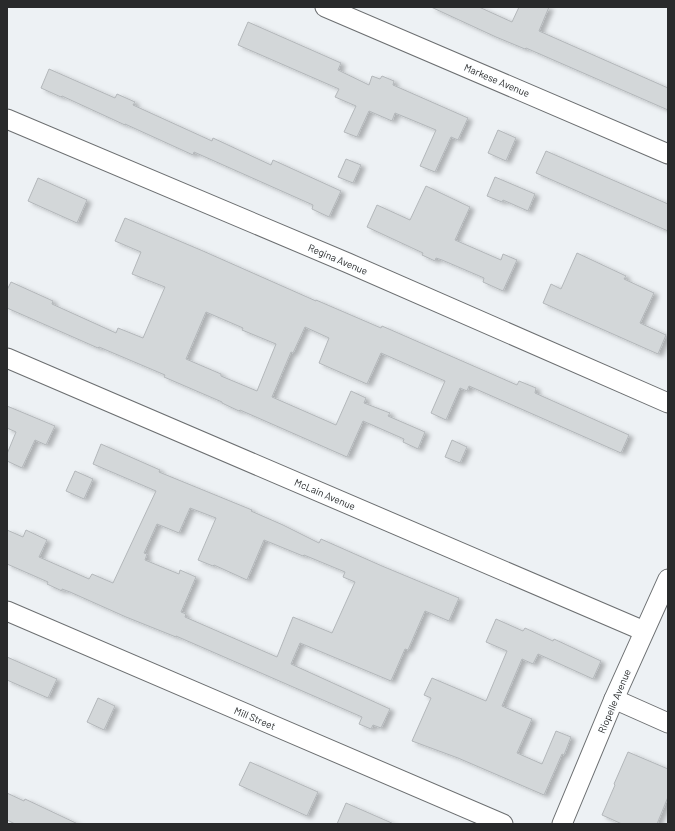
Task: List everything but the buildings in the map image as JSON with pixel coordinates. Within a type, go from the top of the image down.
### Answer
[{"type":"street","name":"Markese Avenue","points":[[325,7],[668,154]]},
{"type":"street","name":"Regina Avenue","points":[[7,119],[668,402]]},
{"type":"street","name":"McLain Avenue","points":[[7,358],[644,631]]},
{"type":"street","name":"Riopelle Avenue","points":[[562,824],[614,699],[668,579]]},
{"type":"street","name":"Mill Street","points":[[7,611],[503,824]]},
{"type":"street","points":[[614,699],[668,723]]}]
